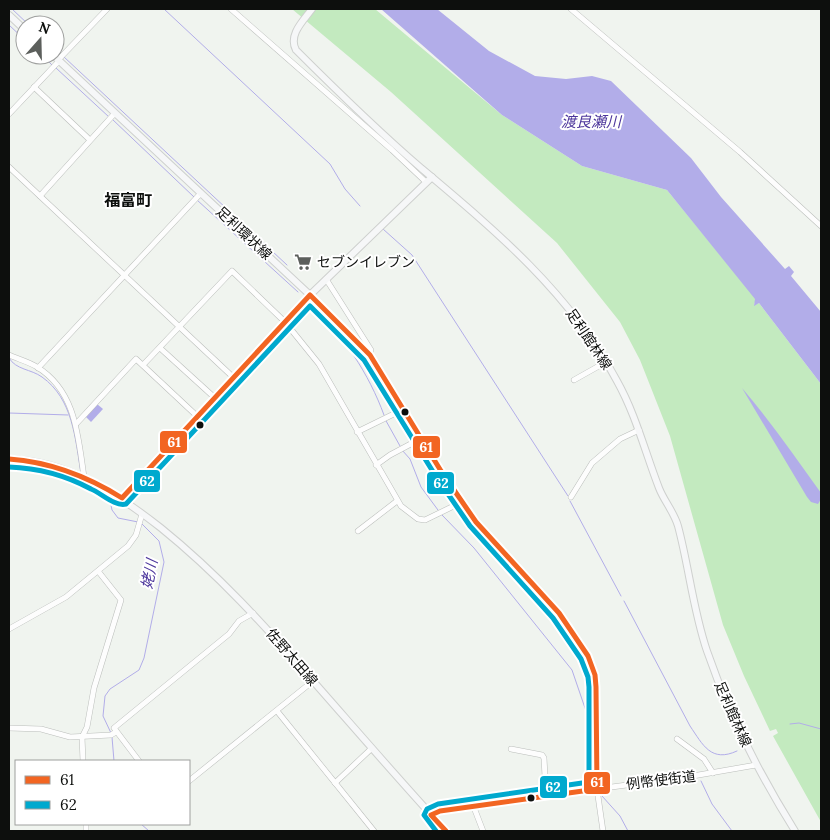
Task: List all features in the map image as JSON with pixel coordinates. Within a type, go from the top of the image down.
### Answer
[{"type":"main road","name":"足利館林線","points":[[312,9],[294,36],[293,44],[296,50],[540,274],[572,313],[606,362],[627,399],[660,491],[678,528],[688,580],[707,650],[734,718],[756,765]]},
{"type":"main road","name":"足利環状線","points":[[63,65],[310,295]]},
{"type":"main road","points":[[310,295],[432,176]]},
{"type":"main road","points":[[9,459],[41,462],[81,475],[122,498]]},
{"type":"main road","name":"佐野太田線","points":[[122,498],[142,516],[201,561],[253,613],[446,831]]},
{"type":"main road","points":[[756,765],[795,831]]},
{"type":"street","points":[[65,54],[107,9]]},
{"type":"street","points":[[231,9],[426,182]]},
{"type":"street","points":[[571,9],[740,152],[821,226]]},
{"type":"street","points":[[9,114],[55,65]]},
{"type":"street","points":[[34,87],[90,140]]},
{"type":"street","points":[[40,196],[115,114]]},
{"type":"street","points":[[9,167],[234,378]]},
{"type":"street","points":[[38,368],[201,193]]},
{"type":"street","points":[[143,365],[232,271],[285,322],[319,364],[397,502],[418,519],[425,520],[462,502]]},
{"type":"street","points":[[326,280],[371,350],[370,355]]},
{"type":"street","points":[[122,498],[310,295],[370,355],[462,502],[489,539],[559,613],[591,662],[596,687],[597,789],[603,831]]},
{"type":"street","points":[[160,348],[215,398]]},
{"type":"street","points":[[9,355],[38,368],[63,392],[76,424],[81,475]]},
{"type":"street","points":[[76,424],[136,359],[198,417]]},
{"type":"street","points":[[574,380],[606,362]]},
{"type":"street","points":[[357,432],[404,409]]},
{"type":"street","points":[[570,497],[592,463],[620,440],[639,430]]},
{"type":"street","points":[[376,465],[390,455],[422,438]]},
{"type":"street","points":[[358,531],[397,502]]},
{"type":"street","points":[[9,630],[66,596],[132,542],[142,516]]},
{"type":"street","points":[[83,760],[82,736],[87,727],[94,688],[121,600],[98,571]]},
{"type":"street","points":[[138,760],[114,728],[229,634],[239,621],[253,613]]},
{"type":"street","points":[[190,780],[313,681]]},
{"type":"street","points":[[276,711],[374,831]]},
{"type":"street","points":[[9,728],[41,729],[70,737],[111,735],[116,732]]},
{"type":"street","points":[[677,739],[704,759],[714,773]]},
{"type":"street","points":[[335,783],[372,748]]},
{"type":"street","points":[[511,749],[542,755],[544,758],[546,795]]},
{"type":"street","name":"例幣使街道","points":[[432,815],[445,809],[714,773],[756,765]]},
{"type":"street","points":[[473,805],[483,831]]},
{"type":"green space","points":[[292,9],[375,9],[502,115],[582,166],[667,190],[756,299],[754,305],[759,303],[821,384],[821,822],[773,736],[778,733],[776,729],[770,731],[723,625],[670,436],[640,360],[620,322],[557,243],[391,92]]},
{"type":"water","name":"渡良瀬川","points":[[381,9],[437,9],[489,51],[535,76],[566,79],[592,76],[611,81],[691,158],[721,197],[785,269],[789,266],[794,272],[791,276],[821,312],[821,384],[759,303],[754,306],[755,299],[667,190],[582,166],[502,115]]},
{"type":"water","points":[[742,388],[821,493],[821,499],[818,504],[811,502],[807,497]]},
{"type":"water","points":[[97,404],[103,409],[91,422],[85,416]]},
{"type":"waterway","points":[[12,9],[18,15]]},
{"type":"waterway","points":[[164,9],[330,164],[345,189],[360,206]]},
{"type":"waterway","points":[[9,25],[15,31]]},
{"type":"waterway","points":[[65,58],[287,265]]},
{"type":"waterway","points":[[56,68],[109,117]]},
{"type":"waterway","points":[[112,119],[194,197]]},
{"type":"waterway","points":[[197,200],[298,292]]},
{"type":"waterway","name":"姥川","points":[[9,215],[9,239]]},
{"type":"waterway","points":[[383,229],[412,255],[568,496]]},
{"type":"waterway","points":[[310,305],[322,316],[354,356],[371,385],[384,415]]},
{"type":"waterway","name":"姥川","points":[[9,358],[16,365],[38,374],[60,396],[71,420],[81,473]]},
{"type":"waterway","points":[[9,413],[68,415]]},
{"type":"waterway","points":[[385,419],[400,446]]},
{"type":"waterway","points":[[402,450],[410,459],[421,487],[438,510]]},
{"type":"waterway","name":"姥川","points":[[82,479],[87,490],[103,492],[109,496],[112,510],[118,518],[138,522]]},
{"type":"waterway","points":[[570,501],[621,596]]},
{"type":"waterway","points":[[442,515],[474,548],[572,670],[586,711]]},
{"type":"waterway","name":"姥川","points":[[111,733],[103,716],[105,696],[110,689],[139,670],[144,658],[164,562],[159,541],[142,524]]},
{"type":"waterway","points":[[624,601],[699,740],[714,753],[721,755],[737,751]]},
{"type":"waterway","points":[[790,724],[799,723],[821,729]]},
{"type":"waterway","name":"姥川","points":[[112,737],[114,760]]},
{"type":"waterway","points":[[701,781],[712,804],[732,831]]},
{"type":"waterway","points":[[602,796],[620,816],[628,831]]},
{"type":"waterway","name":"姥川","points":[[142,825],[149,831]]},
{"type":"transit line","name":"61","points":[[9,459],[39,463],[68,471],[122,498],[310,295],[370,355],[441,471],[476,522],[559,613],[588,656],[595,675],[597,789],[440,811],[431,815],[446,831]]},
{"type":"transit line","name":"62","points":[[9,467],[30,469],[61,476],[81,484],[113,502],[126,504],[310,306],[364,360],[435,475],[470,526],[553,618],[581,659],[588,677],[589,782],[438,804],[427,809],[424,815],[436,831]]},
{"type":"place","name":"セブンイレブン","points":[[303,262]]},
{"type":"district","name":"福富町","points":[[128,200]]}]
